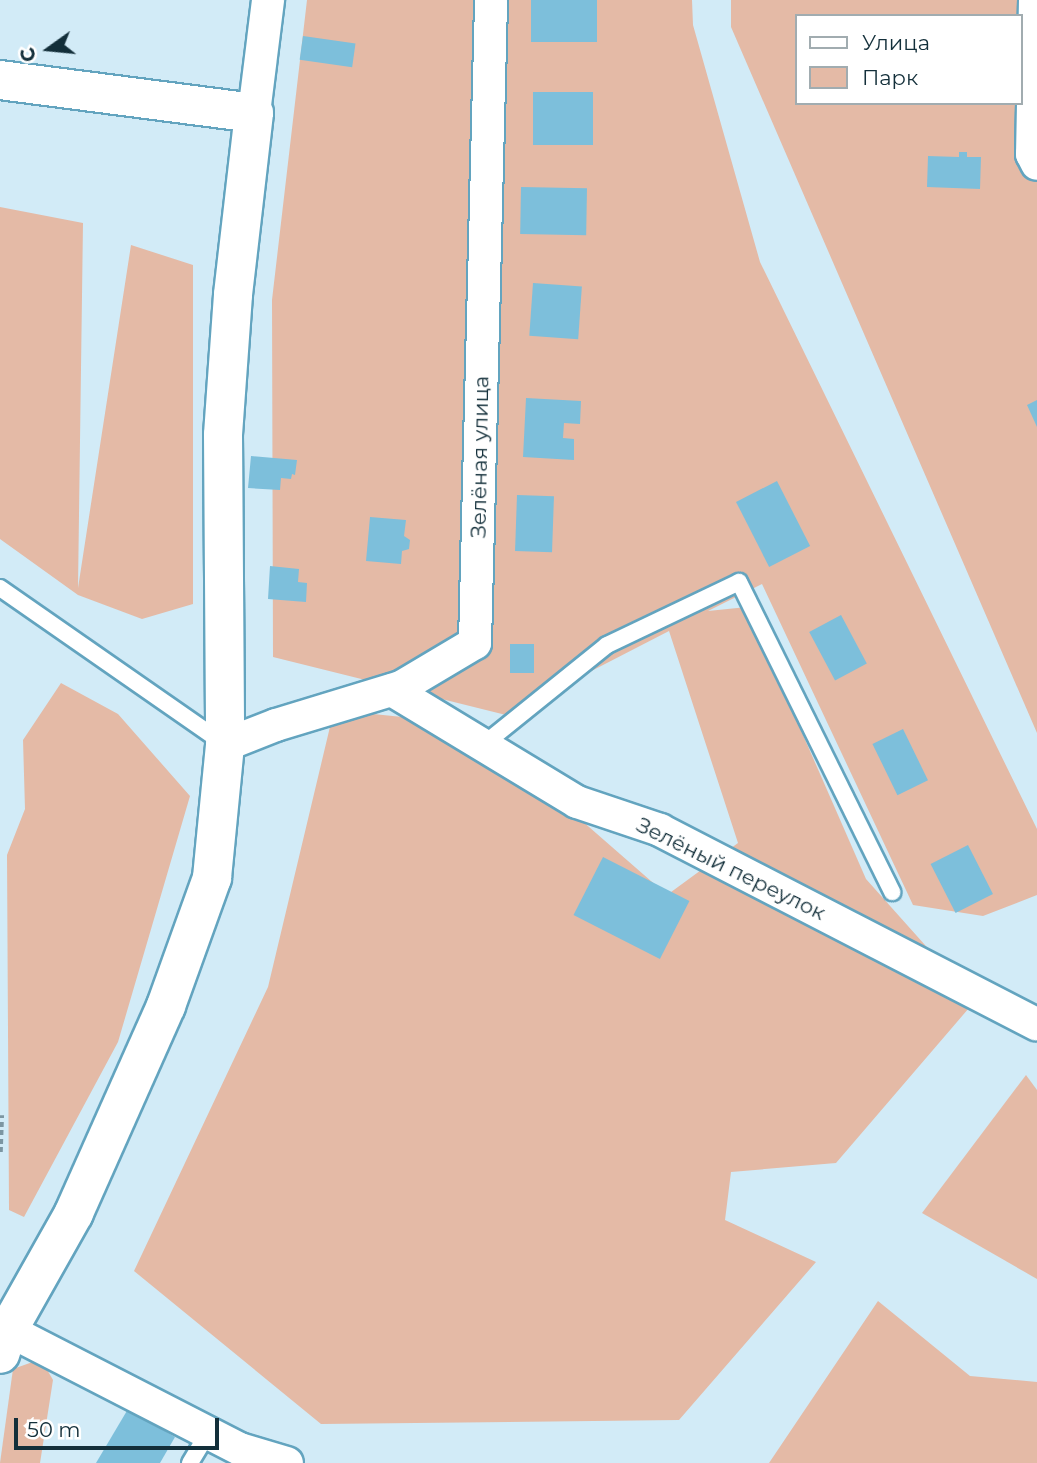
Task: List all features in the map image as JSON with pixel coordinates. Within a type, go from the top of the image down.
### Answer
[{"type":"main road","points":[[0,80],[254,113],[233,295],[223,435],[226,745],[212,878],[166,1006],[74,1213],[4,1342]]},
{"type":"street","points":[[254,113],[268,0]]},
{"type":"street","name":"Зелёная улица","points":[[226,745],[276,724],[392,690],[475,642],[491,0]]},
{"type":"street","points":[[1035,0],[1032,153],[1037,164]]},
{"type":"street","name":"Зелёный переулок","points":[[392,690],[577,802],[660,830],[1037,1026]]},
{"type":"street","points":[[4,1342],[209,1431],[240,1449],[287,1463]]},
{"type":"lane","points":[[483,744],[607,645],[739,582],[892,892]]},
{"type":"lane","points":[[0,588],[226,745]]},
{"type":"lane","points":[[190,1463],[209,1431]]},
{"type":"path","points":[[0,1152],[1,1115]]},
{"type":"green space","points":[[307,0],[692,0],[693,25],[760,262],[1037,829],[1037,895],[983,916],[913,905],[762,584],[708,611],[747,607],[866,879],[975,1001],[836,1163],[731,1172],[725,1220],[816,1262],[679,1420],[321,1424],[134,1271],[268,987],[334,710],[471,724],[667,895],[738,843],[669,631],[506,715],[273,657],[272,300]]},
{"type":"green space","points":[[731,0],[1037,0],[1037,733],[731,27]]},
{"type":"green space","points":[[0,207],[83,223],[78,588],[131,245],[193,265],[193,604],[142,619],[78,595],[0,539]]},
{"type":"green space","points":[[61,683],[118,714],[190,796],[118,1042],[24,1217],[9,1210],[7,855],[25,809],[23,740]]},
{"type":"green space","points":[[1026,1075],[1037,1090],[1037,1279],[922,1213]]},
{"type":"green space","points":[[878,1301],[970,1376],[1037,1382],[1037,1463],[769,1463]]},
{"type":"green space","points":[[41,1359],[53,1380],[40,1463],[0,1463],[13,1369]]},
{"type":"building","points":[[531,0],[597,0],[597,42],[531,42]]},
{"type":"building","points":[[303,36],[355,43],[352,67],[300,60]]},
{"type":"building","points":[[533,92],[593,92],[593,145],[533,145]]},
{"type":"building","points":[[959,152],[967,152],[967,157],[981,157],[980,189],[927,187],[928,156],[959,157]]},
{"type":"building","points":[[521,187],[587,188],[586,235],[520,234]]},
{"type":"building","points":[[533,283],[582,286],[578,339],[529,336]]},
{"type":"building","points":[[526,398],[581,401],[580,424],[564,423],[563,438],[574,439],[574,460],[523,457]]},
{"type":"building","points":[[1037,400],[1037,427],[1027,405]]},
{"type":"building","points":[[251,456],[297,460],[295,475],[292,474],[291,479],[281,478],[280,490],[248,488]]},
{"type":"building","points":[[777,481],[810,546],[769,567],[736,502]]},
{"type":"building","points":[[517,495],[554,496],[552,552],[515,551]]},
{"type":"building","points":[[370,517],[406,520],[404,536],[410,540],[409,549],[402,551],[401,564],[366,561]]},
{"type":"building","points":[[270,566],[299,569],[298,582],[307,583],[306,602],[268,599]]},
{"type":"building","points":[[841,615],[867,664],[835,680],[809,632]]},
{"type":"building","points":[[510,644],[534,644],[534,673],[510,673]]},
{"type":"building","points":[[903,729],[928,780],[897,795],[872,744]]},
{"type":"building","points":[[968,845],[993,894],[956,913],[931,864]]},
{"type":"building","points":[[603,857],[689,901],[660,959],[573,915]]},
{"type":"building","points":[[128,1409],[175,1437],[160,1463],[96,1463]]}]
